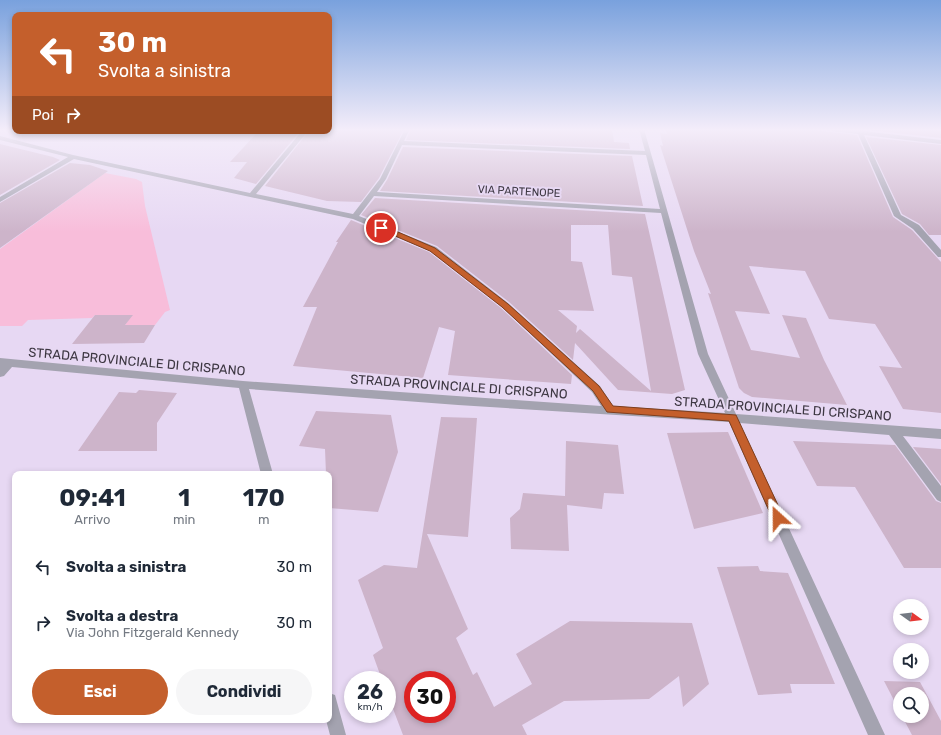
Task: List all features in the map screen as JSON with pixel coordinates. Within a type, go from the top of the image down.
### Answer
[{"type":"street","points":[[2,198],[62,163]]},
{"type":"street","points":[[103,163],[356,217],[433,249],[505,305],[596,389],[610,410]]},
{"type":"street","points":[[252,195],[278,163]]},
{"type":"street","points":[[356,217],[383,179],[390,163]]},
{"type":"street","points":[[652,163],[703,354],[877,735]]},
{"type":"street","points":[[875,163],[898,216],[916,227],[941,254]]},
{"type":"street","name":"VIA PARTENOPE","points":[[372,194],[665,211]]},
{"type":"street","points":[[0,373],[5,363]]},
{"type":"street","name":"STRADA PROVINCIALE DI CRISPANO","points":[[5,363],[243,385],[458,401],[732,418],[941,434]]},
{"type":"street","points":[[243,385],[267,471]]},
{"type":"street","points":[[893,431],[941,496]]},
{"type":"street","points":[[332,712],[338,735]]},
{"type":"shaded area","points":[[105,173],[136,179],[142,182],[145,206],[170,310],[165,312],[155,325],[125,325],[132,315],[95,315],[92,318],[28,320],[22,326],[0,326],[0,249]]},
{"type":"building","points":[[0,163],[54,163],[0,195]]},
{"type":"building","points":[[69,163],[90,165],[108,171],[0,248],[0,203]]},
{"type":"building","points":[[246,163],[273,163],[256,184],[234,178]]},
{"type":"building","points":[[283,163],[386,163],[379,178],[361,202],[327,201],[265,186]]},
{"type":"building","points":[[395,163],[634,163],[643,206],[380,191]]},
{"type":"building","points":[[666,163],[869,163],[893,217],[912,230],[941,262],[941,413],[903,409],[879,366],[902,368],[875,324],[829,319],[805,271],[749,266],[770,314],[735,311],[751,350],[800,358],[782,315],[806,318],[824,360],[847,405],[752,397],[744,393],[739,388],[708,293],[711,294],[694,251]]},
{"type":"building","points":[[878,163],[941,163],[941,235],[929,235],[920,224],[902,214]]},
{"type":"building","points":[[375,198],[645,214],[685,390],[672,394],[618,390],[575,343],[573,360],[509,302],[437,246],[361,215]],"holes":[[[571,225],[608,225],[612,275],[632,277],[651,391],[580,329],[576,333],[577,326],[558,310],[594,311],[582,262],[571,261]]]},
{"type":"building","points":[[351,220],[429,252],[501,308],[572,375],[571,384],[448,375],[455,331],[439,327],[423,378],[293,366],[317,307],[303,307],[338,242],[336,242]]},
{"type":"building","points":[[95,315],[133,315],[125,325],[155,325],[144,343],[72,344]]},
{"type":"building","points":[[139,390],[177,393],[157,423],[157,451],[78,451],[119,392],[136,393]]},
{"type":"building","points":[[316,411],[391,415],[398,452],[378,512],[332,508],[332,471],[326,471],[325,449],[299,446]]},
{"type":"building","points":[[441,417],[477,418],[468,537],[427,534],[468,629],[456,638],[473,675],[477,672],[494,707],[532,684],[516,654],[570,621],[692,623],[709,684],[683,707],[679,676],[649,699],[564,701],[522,725],[527,735],[403,735],[396,717],[396,671],[379,671],[373,655],[383,648],[358,580],[384,565],[417,568]]},
{"type":"building","points":[[728,432],[763,513],[694,529],[667,433]]},
{"type":"building","points":[[566,441],[618,445],[624,494],[604,493],[602,509],[567,505],[569,551],[511,549],[510,518],[520,509],[523,493],[565,496]]},
{"type":"building","points":[[793,441],[895,445],[936,501],[941,503],[941,568],[904,568],[855,487],[817,486]]},
{"type":"building","points":[[913,447],[941,449],[941,484]]},
{"type":"building","points":[[758,566],[760,571],[788,573],[835,684],[790,684],[792,693],[758,695],[717,567]]},
{"type":"building","points":[[884,681],[920,682],[923,687],[893,687],[893,698]]},
{"type":"building","points":[[929,699],[941,721],[941,735],[912,735],[906,723],[929,723]]},
{"type":"route","points":[[381,228],[433,249],[505,305],[596,389],[610,410],[732,418],[778,518]]}]
